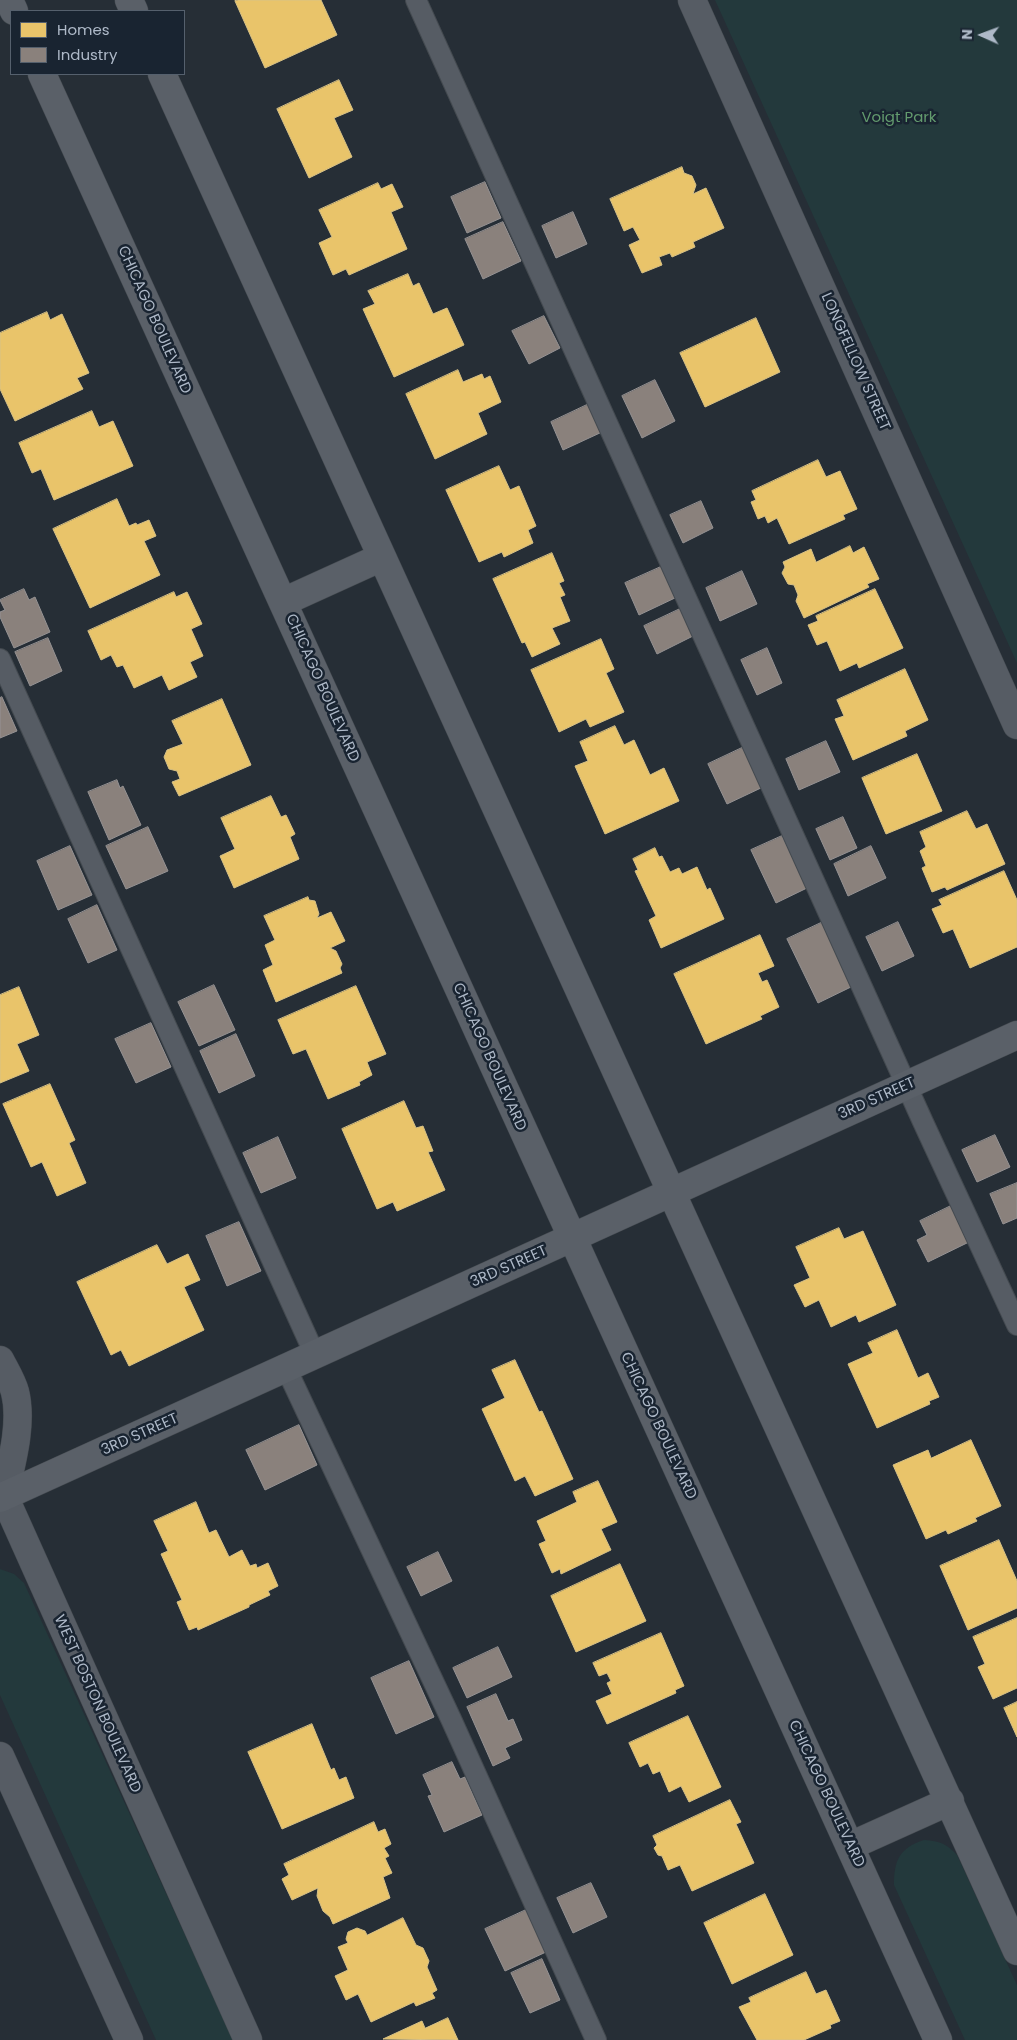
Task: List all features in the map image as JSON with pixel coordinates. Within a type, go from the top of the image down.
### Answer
[{"type":"street","name":"LONGFELLOW STREET","points":[[692,0],[1017,725]]},
{"type":"street","name":"CHICAGO BOULEVARD","points":[[42,75],[938,2040]]},
{"type":"street","points":[[162,75],[671,1192],[716,1286],[1017,1951]]},
{"type":"street","points":[[283,602],[382,556]]},
{"type":"street","name":"3RD STREET","points":[[2,1497],[1017,1034]]},
{"type":"street","points":[[0,1360],[15,1392],[17,1424],[15,1450],[2,1497]]},
{"type":"street","name":"WEST BOSTON BOULEVARD","points":[[2,1497],[248,2040]]},
{"type":"street","points":[[0,1756],[129,2040]]},
{"type":"street","points":[[850,1846],[950,1801]]},
{"type":"lane","points":[[416,0],[906,1085],[1017,1325]]},
{"type":"lane","points":[[0,659],[315,1355]]},
{"type":"lane","points":[[286,1368],[451,1718],[596,2040]]},
{"type":"green space","name":"Voigt Park","points":[[715,0],[1017,0],[1017,663]]},
{"type":"green space","points":[[0,1569],[14,1574],[24,1583],[233,2040],[156,2040],[0,1695]]},
{"type":"green space","points":[[924,1840],[943,1844],[957,1855],[1017,1985],[1017,2040],[965,2040],[894,1885],[895,1869],[900,1856],[909,1847]]},
{"type":"building: Homes","points":[[321,0],[337,35],[265,68],[235,1]]},
{"type":"building: Homes","points":[[339,80],[353,110],[334,118],[352,157],[309,178],[277,109]]},
{"type":"building: Homes","points":[[682,167],[684,173],[692,176],[696,185],[693,194],[706,188],[724,228],[693,242],[695,247],[672,257],[670,253],[659,257],[662,265],[642,273],[629,245],[640,240],[633,227],[624,231],[610,199]]},
{"type":"building: Homes","points":[[378,183],[381,189],[392,184],[403,207],[391,212],[407,249],[349,275],[346,269],[333,275],[319,243],[332,237],[319,210]]},
{"type":"building: Homes","points":[[408,274],[413,286],[419,283],[433,314],[447,308],[464,345],[394,377],[363,309],[375,304],[368,291]]},
{"type":"building: Homes","points":[[47,312],[50,320],[62,314],[89,373],[77,378],[83,389],[15,421],[0,389],[0,333]]},
{"type":"building: Homes","points":[[756,318],[780,372],[705,407],[680,353]]},
{"type":"building: Homes","points":[[458,370],[463,382],[482,374],[484,379],[490,376],[501,402],[478,413],[487,434],[435,459],[406,394]]},
{"type":"building: Homes","points":[[92,411],[99,427],[113,421],[133,466],[54,500],[41,469],[32,473],[19,443]]},
{"type":"building: Homes","points":[[818,460],[826,477],[840,471],[857,509],[843,515],[845,519],[789,544],[777,518],[768,523],[765,516],[758,519],[751,502],[756,500],[752,491]]},
{"type":"building: Homes","points":[[499,466],[510,490],[519,486],[536,526],[528,530],[533,543],[504,557],[502,552],[479,562],[446,490]]},
{"type":"building: Homes","points":[[117,499],[129,526],[149,520],[156,536],[144,541],[160,575],[90,608],[53,529]]},
{"type":"building: Homes","points":[[850,546],[853,553],[864,547],[879,579],[867,584],[869,587],[804,618],[796,601],[798,595],[794,585],[788,584],[782,573],[785,567],[783,562],[811,549],[816,562]]},
{"type":"building: Homes","points":[[552,553],[564,581],[559,583],[565,595],[560,597],[570,621],[552,628],[560,644],[532,657],[525,642],[522,643],[493,579]]},
{"type":"building: Homes","points":[[875,589],[903,648],[859,668],[857,663],[840,671],[827,641],[817,645],[808,625],[818,621],[816,616]]},
{"type":"building: Homes","points":[[174,592],[176,597],[187,592],[202,624],[191,629],[203,656],[190,662],[197,677],[169,690],[162,675],[134,688],[123,665],[117,667],[111,655],[101,660],[88,631]]},
{"type":"building: Homes","points":[[601,639],[614,669],[606,673],[624,712],[590,727],[586,719],[559,732],[531,670]]},
{"type":"building: Homes","points":[[905,669],[928,720],[905,731],[907,736],[853,760],[835,719],[844,716],[837,700]]},
{"type":"building: Homes","points":[[222,699],[251,765],[179,796],[172,782],[180,779],[177,771],[169,769],[164,757],[167,750],[183,744],[172,721]]},
{"type":"building: Homes","points":[[615,726],[624,745],[634,740],[650,775],[664,768],[679,801],[605,834],[575,766],[588,761],[580,742]]},
{"type":"building: Homes","points":[[917,754],[942,811],[886,834],[862,778]]},
{"type":"building: Homes","points":[[271,796],[281,817],[286,815],[295,834],[290,837],[299,859],[234,888],[220,856],[235,849],[221,818]]},
{"type":"building: Homes","points":[[967,811],[976,829],[987,824],[1005,864],[947,890],[945,887],[932,892],[922,868],[926,866],[920,851],[926,847],[920,832]]},
{"type":"building: Homes","points":[[655,848],[659,857],[662,856],[670,872],[679,868],[682,874],[697,867],[707,890],[710,888],[724,919],[661,948],[649,920],[656,916],[635,871],[638,870],[633,859]]},
{"type":"building: Homes","points":[[1004,871],[1017,900],[1017,947],[970,968],[953,929],[943,933],[932,909],[942,905],[939,900]]},
{"type":"building: Homes","points":[[308,897],[309,900],[315,901],[319,914],[317,918],[331,912],[345,941],[330,948],[336,951],[342,964],[340,968],[342,973],[276,1002],[263,970],[273,965],[265,945],[275,940],[264,916]]},
{"type":"building: Homes","points":[[760,935],[774,966],[758,973],[762,982],[767,980],[779,1007],[760,1016],[762,1019],[706,1044],[674,974]]},
{"type":"building: Homes","points":[[356,986],[386,1054],[367,1062],[372,1075],[359,1082],[360,1085],[328,1099],[306,1049],[293,1054],[278,1020]]},
{"type":"building: Homes","points":[[19,987],[39,1035],[17,1044],[29,1071],[0,1083],[0,995]]},
{"type":"building: Homes","points":[[50,1084],[75,1140],[69,1143],[86,1183],[57,1196],[42,1162],[31,1167],[3,1104]]},
{"type":"building: Homes","points":[[404,1101],[416,1128],[423,1126],[433,1151],[428,1152],[445,1190],[397,1211],[393,1202],[377,1209],[342,1129]]},
{"type":"building: Homes","points":[[839,1228],[844,1239],[863,1231],[896,1305],[859,1322],[856,1315],[831,1327],[819,1300],[805,1307],[794,1285],[810,1278],[796,1247]]},
{"type":"building: Homes","points":[[157,1245],[167,1264],[188,1254],[200,1280],[184,1287],[204,1330],[129,1366],[121,1350],[111,1355],[77,1282]]},
{"type":"building: Homes","points":[[897,1330],[918,1378],[928,1373],[939,1397],[929,1401],[930,1404],[877,1428],[848,1364],[873,1353],[868,1343]]},
{"type":"building: Homes","points":[[515,1360],[539,1412],[542,1411],[573,1479],[535,1496],[525,1476],[515,1481],[482,1409],[505,1398],[492,1370]]},
{"type":"building: Homes","points":[[971,1440],[1001,1506],[975,1518],[977,1521],[948,1534],[946,1530],[926,1539],[893,1465],[928,1450],[931,1458]]},
{"type":"building: Homes","points":[[598,1481],[617,1522],[601,1529],[611,1550],[561,1574],[560,1569],[552,1573],[539,1544],[546,1541],[537,1521],[577,1502],[573,1492]]},
{"type":"building: Homes","points":[[196,1502],[209,1533],[216,1530],[229,1557],[242,1550],[250,1566],[256,1564],[257,1568],[268,1563],[278,1586],[268,1591],[270,1595],[249,1605],[249,1607],[198,1630],[197,1627],[189,1630],[177,1602],[182,1600],[161,1554],[168,1551],[154,1521]]},
{"type":"building: Homes","points":[[999,1540],[1017,1581],[1017,1608],[968,1630],[940,1566]]},
{"type":"building: Homes","points":[[620,1564],[646,1621],[576,1652],[551,1596]]},
{"type":"building: Homes","points":[[1017,1618],[1017,1688],[993,1699],[978,1667],[985,1664],[973,1637]]},
{"type":"building: Homes","points":[[661,1633],[684,1686],[675,1690],[676,1693],[607,1724],[596,1701],[612,1694],[607,1683],[611,1681],[607,1673],[599,1676],[593,1663]]},
{"type":"building: Homes","points":[[1017,1702],[1017,1737],[1004,1708]]},
{"type":"building: Homes","points":[[688,1716],[721,1787],[689,1802],[681,1786],[669,1792],[660,1771],[653,1774],[648,1763],[640,1767],[629,1743]]},
{"type":"building: Homes","points":[[312,1724],[331,1770],[334,1768],[339,1780],[346,1777],[354,1798],[282,1829],[248,1752]]},
{"type":"building: Homes","points":[[730,1800],[741,1822],[736,1824],[754,1863],[692,1891],[680,1865],[668,1870],[662,1856],[658,1855],[654,1848],[657,1845],[653,1836]]},
{"type":"building: Homes","points":[[374,1822],[378,1832],[385,1829],[391,1844],[384,1848],[389,1856],[385,1858],[392,1873],[383,1877],[390,1898],[333,1924],[330,1917],[323,1911],[317,1896],[318,1888],[292,1900],[282,1879],[289,1875],[284,1864]]},
{"type":"building: Homes","points":[[765,1894],[793,1955],[732,1984],[704,1923]]},
{"type":"building: Homes","points":[[403,1918],[416,1945],[423,1948],[429,1961],[427,1967],[437,1990],[432,1993],[435,1998],[416,2006],[414,2002],[371,2022],[358,1994],[346,2000],[335,1976],[348,1970],[338,1947],[348,1943],[346,1939],[348,1932],[357,1928],[365,1931],[367,1935]]},
{"type":"building: Homes","points":[[806,1972],[816,1994],[826,1990],[840,2021],[830,2025],[831,2028],[804,2040],[757,2040],[739,2007],[751,2002],[749,1998]]},
{"type":"building: Homes","points":[[448,2018],[458,2040],[383,2039],[422,2021],[425,2028]]},
{"type":"building: Industry","points":[[485,182],[501,218],[467,233],[451,197]]},
{"type":"building: Industry","points":[[573,212],[587,244],[556,258],[542,226]]},
{"type":"building: Industry","points":[[503,222],[521,261],[483,279],[465,239]]},
{"type":"building: Industry","points":[[544,316],[560,348],[529,364],[512,331]]},
{"type":"building: Industry","points":[[655,380],[675,421],[642,438],[622,396]]},
{"type":"building: Industry","points":[[589,404],[602,432],[563,450],[551,422]]},
{"type":"building: Industry","points":[[701,501],[713,528],[683,543],[670,515]]},
{"type":"building: Industry","points":[[663,566],[677,597],[639,615],[625,583]]},
{"type":"building: Industry","points":[[742,571],[757,604],[720,621],[706,588]]},
{"type":"building: Industry","points":[[24,589],[29,600],[35,597],[50,632],[14,648],[0,617],[0,612],[5,610],[0,600]]},
{"type":"building: Industry","points":[[680,609],[693,636],[657,654],[644,626]]},
{"type":"building: Industry","points":[[48,638],[62,671],[30,686],[15,652]]},
{"type":"building: Industry","points":[[767,648],[782,683],[757,695],[741,660]]},
{"type":"building: Industry","points":[[2,697],[17,731],[0,738],[0,698]]},
{"type":"building: Industry","points":[[826,741],[840,772],[799,790],[786,759]]},
{"type":"building: Industry","points":[[744,747],[763,787],[727,804],[708,764]]},
{"type":"building: Industry","points":[[117,780],[120,788],[123,786],[141,825],[109,840],[88,792]]},
{"type":"building: Industry","points":[[843,817],[857,848],[830,860],[816,829]]},
{"type":"building: Industry","points":[[148,827],[168,871],[126,889],[106,846]]},
{"type":"building: Industry","points":[[782,836],[807,888],[776,903],[751,850]]},
{"type":"building: Industry","points":[[70,846],[92,895],[58,910],[37,861]]},
{"type":"building: Industry","points":[[871,846],[886,878],[848,896],[834,864]]},
{"type":"building: Industry","points":[[97,905],[117,950],[88,963],[68,919]]},
{"type":"building: Industry","points":[[823,922],[853,986],[818,1003],[787,939]]},
{"type":"building: Industry","points":[[898,922],[914,956],[882,971],[866,937]]},
{"type":"building: Industry","points":[[214,985],[235,1030],[199,1046],[178,1002]]},
{"type":"building: Industry","points":[[151,1023],[171,1067],[136,1083],[115,1039]]},
{"type":"building: Industry","points":[[236,1034],[255,1076],[219,1093],[200,1051]]},
{"type":"building: Industry","points":[[995,1135],[1010,1167],[977,1182],[962,1150]]},
{"type":"building: Industry","points":[[278,1137],[296,1178],[261,1193],[243,1153]]},
{"type":"building: Industry","points":[[1017,1183],[1017,1218],[1003,1224],[990,1194]]},
{"type":"building: Industry","points":[[953,1205],[971,1241],[928,1262],[917,1240],[927,1235],[920,1221]]},
{"type":"building: Industry","points":[[239,1222],[261,1271],[227,1286],[206,1236]]},
{"type":"building: Industry","points":[[299,1425],[317,1465],[265,1490],[246,1450]]},
{"type":"building: Industry","points":[[438,1552],[452,1581],[421,1596],[407,1567]]},
{"type":"building: Industry","points":[[498,1647],[512,1677],[467,1698],[453,1668]]},
{"type":"building: Industry","points":[[409,1661],[434,1717],[396,1734],[371,1678]]},
{"type":"building: Industry","points":[[496,1694],[508,1721],[513,1719],[522,1740],[505,1748],[510,1758],[493,1766],[467,1707]]},
{"type":"building: Industry","points":[[452,1762],[460,1779],[465,1777],[482,1815],[444,1832],[428,1796],[432,1795],[423,1775]]},
{"type":"building: Industry","points":[[591,1883],[607,1917],[573,1933],[557,1898]]},
{"type":"building: Industry","points":[[526,1910],[546,1952],[505,1971],[485,1929]]},
{"type":"building: Industry","points":[[542,1959],[560,2000],[530,2013],[511,1973]]}]
